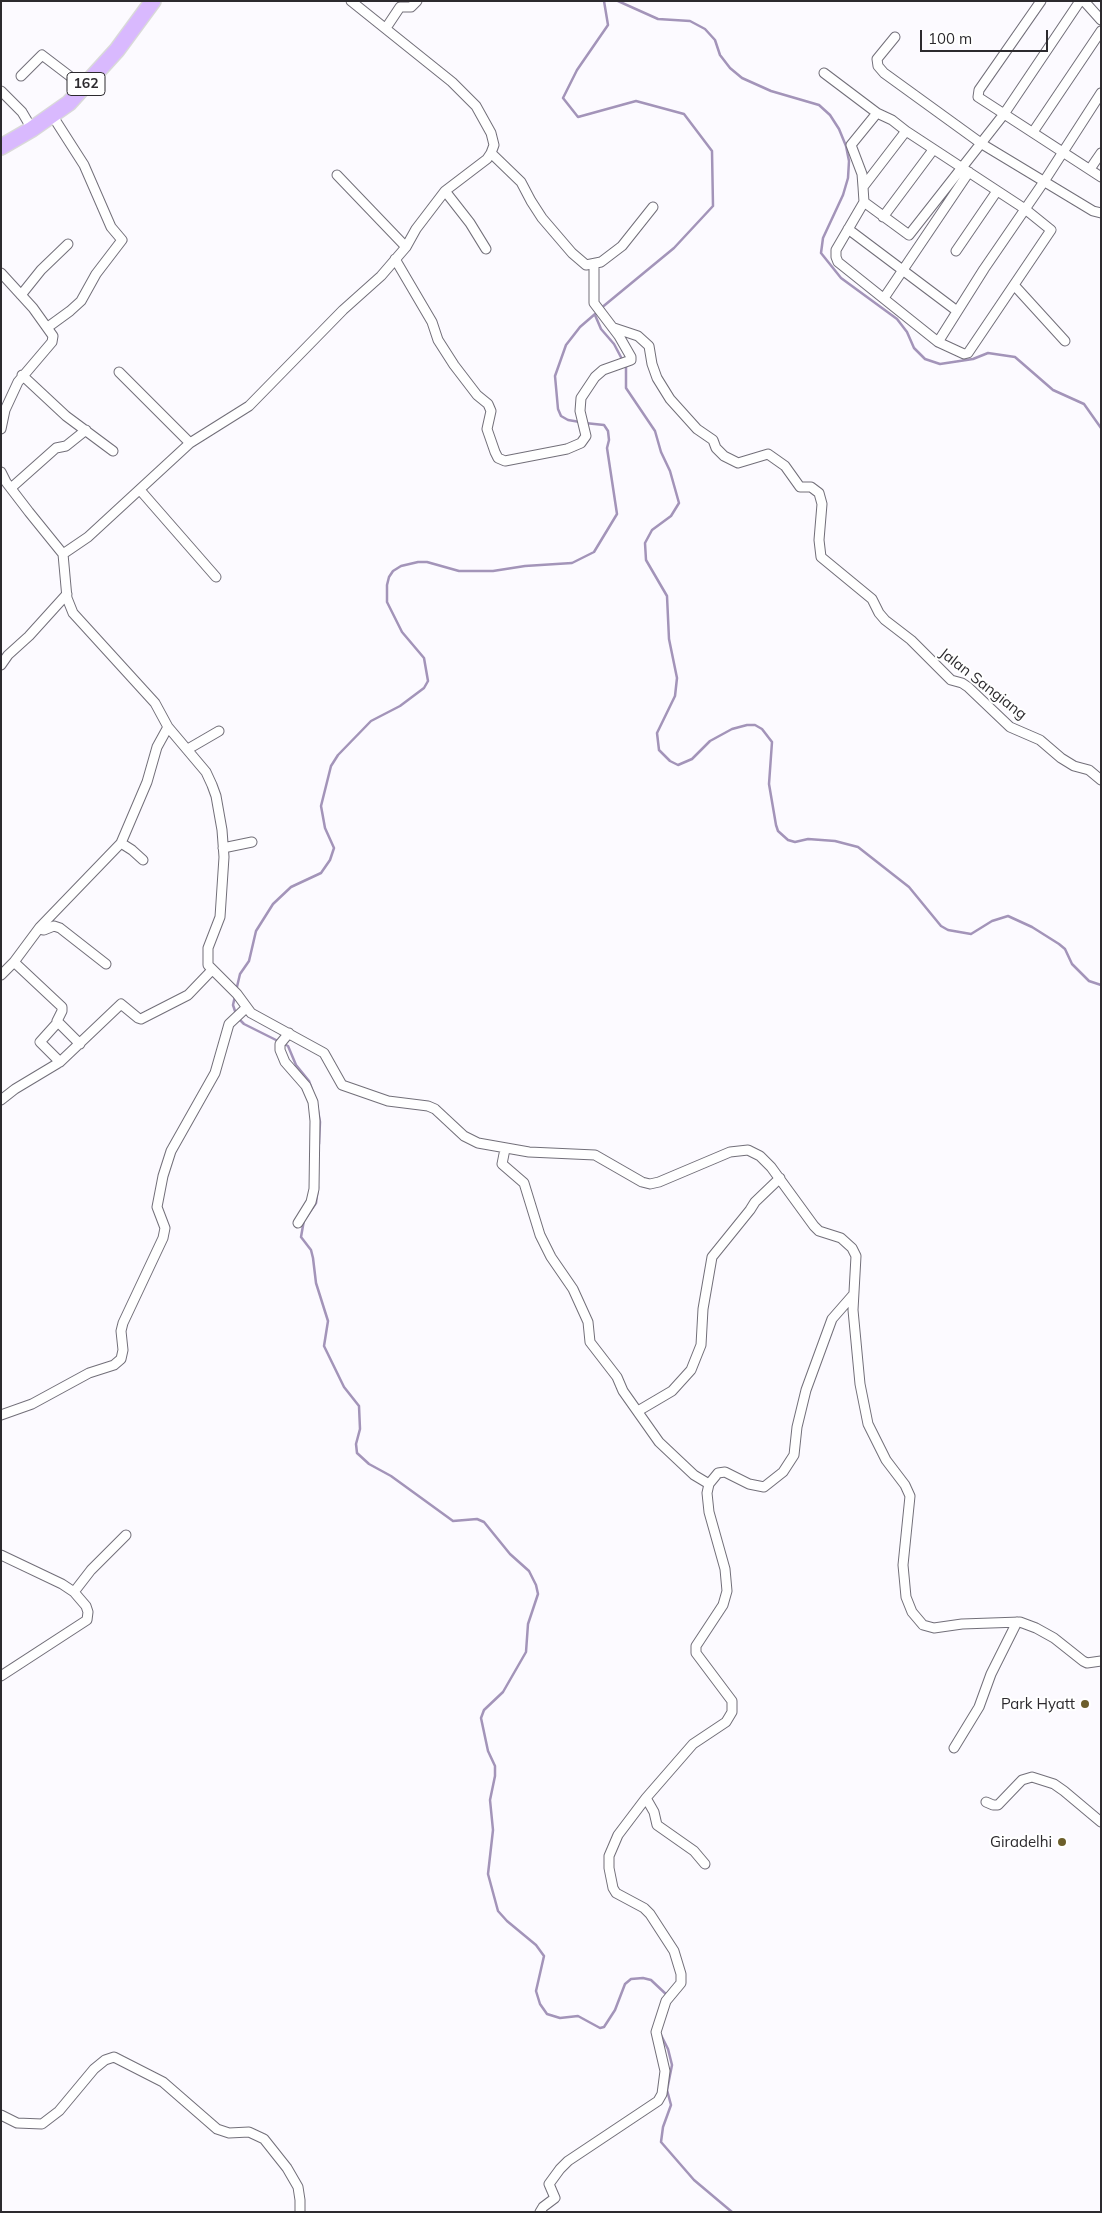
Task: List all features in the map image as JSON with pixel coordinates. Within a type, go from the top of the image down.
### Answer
[{"type":"main road","name":"162","points":[[1,146],[32,129],[69,103],[118,50],[153,1]]},
{"type":"street","points":[[63,554],[88,537],[190,443],[249,406],[343,310],[381,276],[406,247],[416,229],[445,191],[487,159],[491,153],[494,144],[491,133],[476,106],[452,82],[351,1]]},
{"type":"street","points":[[386,28],[400,7],[411,7],[417,1]]},
{"type":"street","points":[[1041,1],[977,94],[978,97],[1101,177]]},
{"type":"street","points":[[884,298],[982,144],[1080,1]]},
{"type":"street","points":[[1084,1],[1101,20]]},
{"type":"street","points":[[1033,132],[1101,31]]},
{"type":"street","points":[[895,37],[877,59],[879,68],[982,144],[1043,183],[1093,211],[1101,213]]},
{"type":"street","points":[[21,76],[42,55],[84,87]]},
{"type":"street","points":[[824,73],[877,113],[892,120],[933,150],[1024,209],[1051,230],[971,351],[964,354],[938,342],[838,262],[835,253],[864,202],[862,174],[852,145],[877,113]]},
{"type":"street","points":[[1,91],[22,112],[32,129]]},
{"type":"street","points":[[938,342],[1101,93]]},
{"type":"street","points":[[48,327],[81,301],[96,274],[122,242],[111,227],[84,166],[52,115]]},
{"type":"street","points":[[863,187],[906,131]]},
{"type":"street","points":[[883,217],[933,150]]},
{"type":"street","points":[[491,153],[521,182],[542,218],[572,253],[586,265],[594,265],[601,262],[622,246],[653,207]]},
{"type":"street","points":[[1090,169],[1101,153]]},
{"type":"street","points":[[864,202],[909,236],[966,170]]},
{"type":"street","points":[[337,175],[406,247]]},
{"type":"street","points":[[445,191],[470,223],[486,249]]},
{"type":"street","points":[[956,250],[997,191]]},
{"type":"street","points":[[848,230],[957,312]]},
{"type":"street","points":[[21,295],[45,265],[68,244]]},
{"type":"street","points":[[395,259],[432,322],[438,340],[454,365],[477,395],[488,404],[491,411],[487,429],[495,452],[501,460],[512,460],[567,449],[581,443],[586,436],[580,411],[581,398],[595,377],[603,370],[627,362],[629,354],[614,328],[594,303],[594,265]]},
{"type":"street","points":[[1,274],[48,327],[53,336],[52,342],[22,375],[8,403],[1,429]]},
{"type":"street","points":[[1014,285],[1065,341]]},
{"type":"street","name":"Jalan Sangiang","points":[[614,328],[638,336],[647,343],[651,349],[652,364],[657,378],[670,399],[697,429],[713,440],[716,448],[724,456],[738,464],[768,454],[785,466],[800,487],[811,487],[819,493],[822,504],[820,551],[824,561],[872,599],[885,620],[912,640],[951,680],[968,687],[1010,727],[1040,740],[1061,758],[1074,766],[1089,770],[1101,780]]},
{"type":"street","points":[[119,372],[190,443]]},
{"type":"street","points":[[22,375],[66,416],[113,451]]},
{"type":"street","points":[[11,488],[56,448],[66,446],[86,430]]},
{"type":"street","points":[[1,472],[11,488],[63,554],[67,594],[73,613],[140,684],[155,703],[168,727],[206,772],[216,796],[223,848],[220,917],[208,948],[208,964],[237,994],[244,1010],[284,1038],[324,1053],[342,1085],[388,1101],[428,1106],[435,1109],[471,1140],[505,1149],[529,1152],[595,1155],[642,1182],[650,1184],[660,1182],[730,1152],[748,1150],[760,1156],[780,1178],[814,1226],[819,1231],[842,1238],[852,1248],[856,1256],[857,1266],[853,1295],[860,1384],[868,1424],[886,1460],[905,1484],[910,1496],[903,1565],[906,1597],[912,1612],[923,1625],[934,1628],[962,1624],[1016,1622],[1036,1628],[1054,1638],[1087,1663],[1101,1661]]},
{"type":"street","points":[[140,490],[216,577]]},
{"type":"street","points":[[1,665],[8,655],[29,636],[67,594]]},
{"type":"street","points":[[1,975],[14,962],[39,929],[121,843],[147,782],[158,747],[168,727]]},
{"type":"street","points":[[188,749],[219,732]]},
{"type":"street","points":[[223,848],[252,842]]},
{"type":"street","points":[[121,843],[143,860]]},
{"type":"street","points":[[39,929],[44,930],[54,926],[60,928],[106,964]]},
{"type":"street","points":[[14,962],[62,1007],[62,1011],[56,1019],[80,1044]]},
{"type":"street","points":[[1,1100],[15,1089],[60,1062],[121,1004],[141,1019],[188,995],[212,970]]},
{"type":"street","points":[[1,1415],[32,1404],[89,1374],[114,1365],[121,1359],[123,1350],[121,1330],[123,1323],[164,1233],[165,1228],[158,1207],[163,1176],[170,1151],[215,1073],[229,1024],[244,1010]]},
{"type":"street","points":[[58,1022],[40,1042],[60,1062]]},
{"type":"street","points":[[284,1038],[285,1062],[306,1086],[313,1102],[315,1121],[314,1189],[311,1202],[298,1223]]},
{"type":"street","points":[[505,1149],[502,1164],[524,1183],[540,1235],[551,1257],[573,1290],[588,1322],[590,1342],[617,1377],[623,1391],[659,1442],[694,1475],[709,1484]]},
{"type":"street","points":[[638,1411],[672,1391],[691,1370],[701,1345],[703,1309],[712,1257],[755,1202],[780,1178]]},
{"type":"street","points":[[540,2212],[547,2203],[555,2198],[549,2184],[556,2172],[658,2101],[662,2094],[666,2071],[656,2032],[666,2001],[681,1983],[681,1974],[674,1951],[650,1914],[644,1908],[616,1893],[613,1888],[609,1868],[609,1856],[616,1840],[646,1798],[692,1744],[726,1722],[732,1712],[732,1700],[696,1653],[696,1646],[723,1606],[727,1592],[725,1569],[709,1512],[707,1492],[709,1484],[718,1473],[725,1472],[749,1484],[764,1487],[783,1472],[794,1455],[797,1427],[806,1390],[832,1319],[853,1295]]},
{"type":"street","points":[[74,1592],[91,1570],[126,1535]]},
{"type":"street","points":[[1,1555],[62,1584],[74,1592],[86,1606],[88,1612],[86,1620],[1,1676]]},
{"type":"street","points":[[954,1748],[979,1707],[991,1674],[1016,1622]]},
{"type":"street","points":[[986,1802],[998,1805],[1022,1780],[1032,1777],[1054,1784],[1101,1822]]},
{"type":"street","points":[[646,1798],[654,1812],[656,1826],[694,1851],[705,1864]]},
{"type":"street","points":[[1,2115],[17,2122],[42,2124],[59,2111],[94,2070],[105,2060],[114,2057],[163,2082],[217,2129],[229,2133],[249,2132],[264,2139],[287,2168],[298,2187],[300,2212]]},
{"type":"waterway","points":[[600,309],[674,248],[713,206],[712,151],[684,114],[636,101],[578,117],[563,98],[577,70],[608,25],[604,1]]},
{"type":"waterway","points":[[618,1],[658,19],[690,21],[705,29],[715,40],[720,55],[730,68],[742,78],[771,91],[819,105],[830,115],[839,129],[846,146],[849,161],[848,178],[843,195],[823,238],[821,253],[841,278],[897,319],[907,332],[914,348],[925,359],[940,364],[973,359],[988,353],[1015,357],[1053,390],[1084,404],[1101,428]]},
{"type":"waterway","points":[[580,422],[568,420],[561,416],[558,409],[555,376],[566,345],[580,327],[595,314]]},
{"type":"waterway","points":[[595,315],[601,329],[614,344],[623,361]]},
{"type":"waterway","points":[[626,365],[626,388],[655,431],[661,452],[670,471],[679,503],[671,516],[652,530],[645,543],[646,560],[667,596],[669,639],[677,678],[675,696],[657,733],[659,750],[670,761],[678,765],[692,759],[710,741],[732,729],[755,725],[762,729],[772,742],[769,784],[778,831],[788,840],[795,842],[808,839],[835,841],[858,847],[909,887],[941,926],[948,930],[971,934],[992,921],[1008,916],[1032,927],[1065,949],[1072,964],[1089,981],[1101,985]]},
{"type":"waterway","points":[[236,991],[240,974],[249,961],[256,931],[273,904],[291,887],[321,873],[330,860],[334,848],[325,828],[321,806],[331,766],[338,755],[371,721],[400,706],[424,688],[428,681],[424,658],[402,632],[387,602],[389,577],[393,571],[401,566],[418,562],[427,562],[459,571],[493,571],[525,566],[572,563],[594,552],[617,514],[607,448],[609,440],[608,431],[604,425],[585,423]]},
{"type":"waterway","points":[[235,996],[233,1005],[236,1014]]},
{"type":"waterway","points":[[239,1019],[244,1024],[288,1046],[296,1065],[309,1081],[312,1090]]},
{"type":"waterway","points":[[317,1105],[320,1122],[319,1144]]},
{"type":"waterway","points":[[307,1216],[316,1203],[318,1187]]},
{"type":"waterway","points":[[304,1220],[301,1237],[311,1250],[316,1283],[328,1321],[324,1346],[344,1387],[359,1406],[360,1429],[356,1444],[357,1453],[369,1464],[391,1476],[453,1521],[477,1519],[484,1522],[510,1554],[529,1571],[536,1585],[538,1594],[528,1624],[526,1652],[503,1692],[484,1710],[481,1718],[488,1751],[495,1766],[490,1800],[493,1830],[488,1874],[498,1911],[536,1945],[544,1956],[536,1991],[540,2004],[547,2014],[560,2018],[578,2016],[600,2028],[604,2027],[615,2010],[625,1984],[631,1979],[643,1978],[651,1980],[668,1996]]},
{"type":"waterway","points":[[661,2035],[668,2049],[672,2065],[667,2090],[671,2105],[663,2127],[661,2142],[694,2180],[732,2212]]},
{"type":"place","name":"Park Hyatt","points":[[1085,1704]]},
{"type":"place","name":"Giradelhi","points":[[1062,1842]]}]
